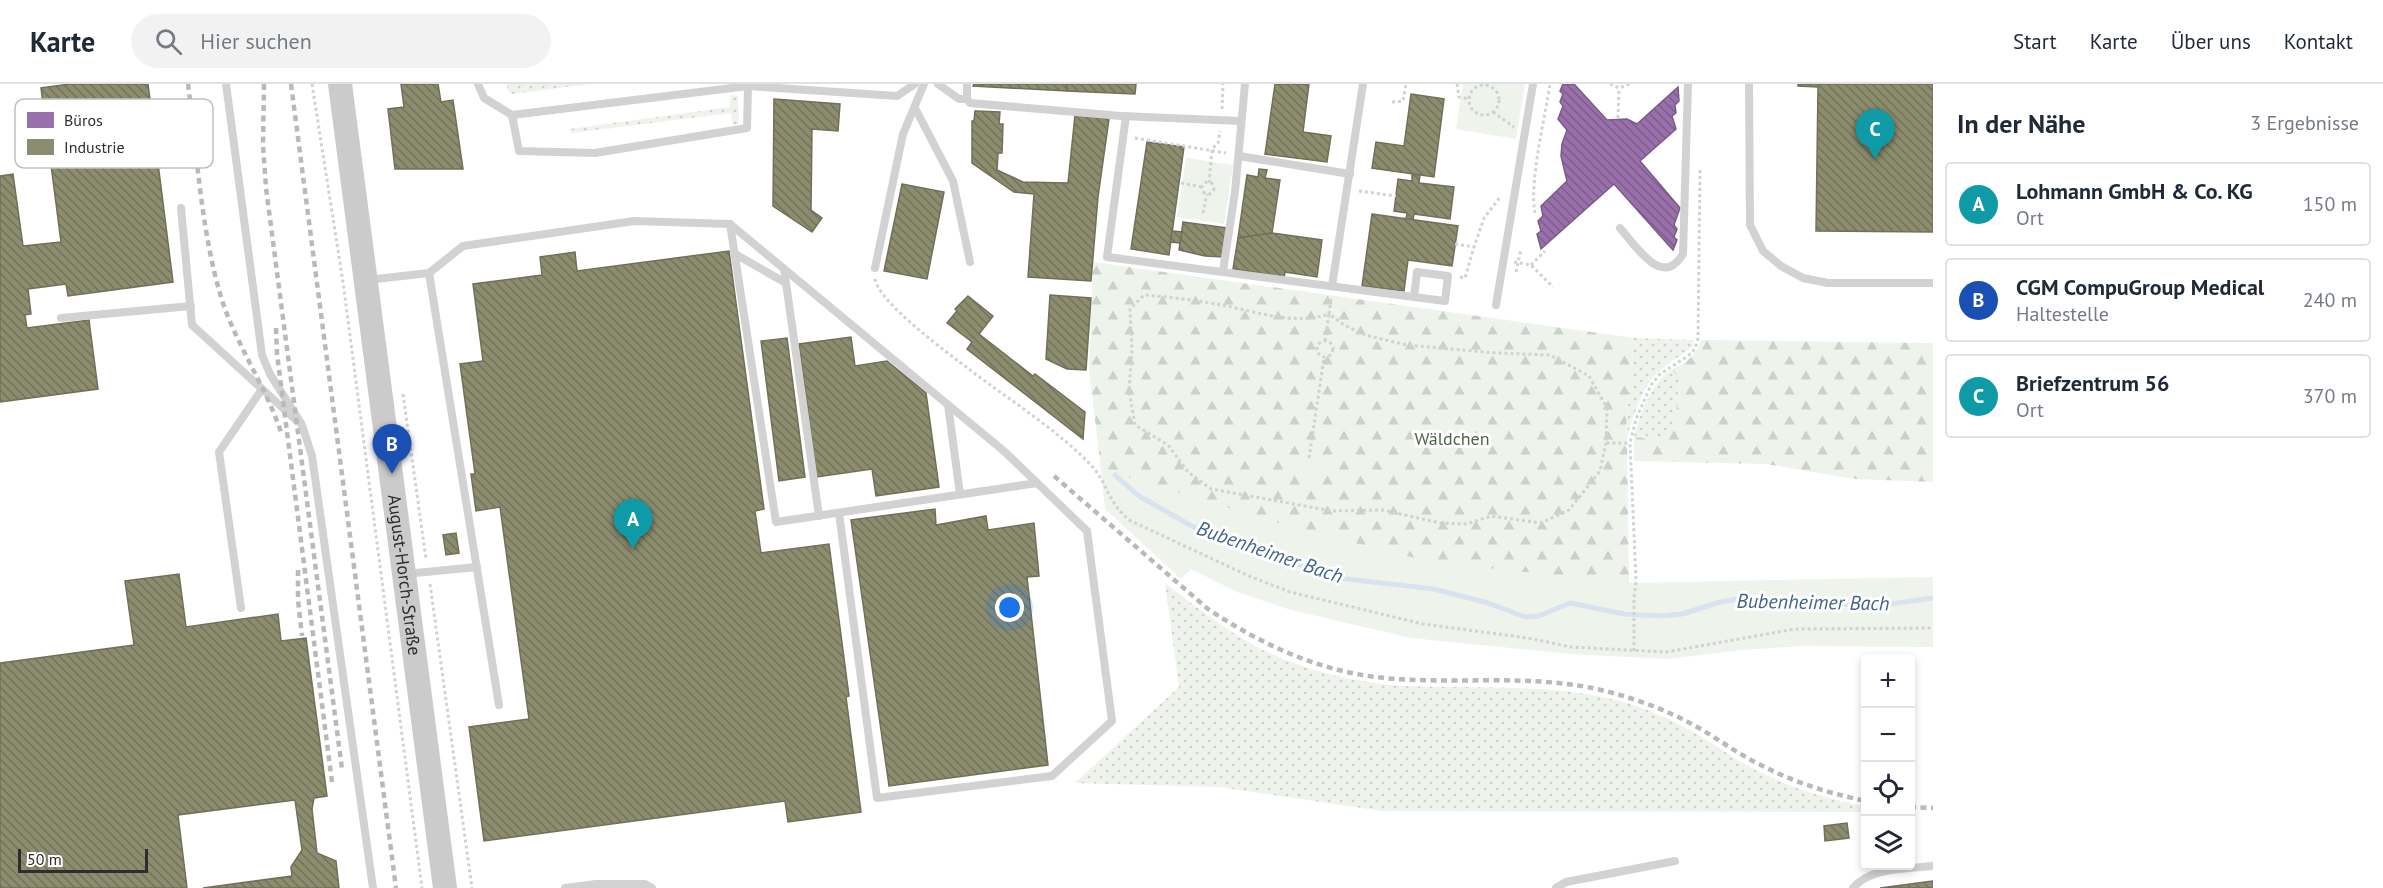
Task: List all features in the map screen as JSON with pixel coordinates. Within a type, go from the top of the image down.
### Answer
[{"type":"main road","name":"August-Horch-Straße","points":[[340,84],[366,280],[416,573],[445,888]]},
{"type":"lane","points":[[226,84],[262,355],[270,374],[302,425],[312,456],[373,888]]},
{"type":"lane","points":[[478,84],[484,98],[512,115],[748,86],[897,96],[915,84]]},
{"type":"lane","points":[[876,268],[903,134],[924,84]]},
{"type":"lane","points":[[938,84],[959,99],[967,99]]},
{"type":"lane","points":[[967,84],[967,99],[970,103],[1126,116],[1241,121]]},
{"type":"lane","points":[[1223,271],[1239,156],[1245,84]]},
{"type":"lane","points":[[1332,286],[1363,84]]},
{"type":"lane","points":[[1496,305],[1533,84]]},
{"type":"lane","points":[[1620,228],[1647,259],[1659,267],[1671,267],[1678,263],[1683,254],[1688,84]]},
{"type":"lane","points":[[1749,84],[1750,225],[1763,251],[1781,267],[1803,278],[1828,283],[1933,283]]},
{"type":"lane","points":[[512,115],[519,151],[595,153],[747,128],[748,86]]},
{"type":"lane","points":[[915,108],[953,182],[970,262]]},
{"type":"lane","points":[[1126,116],[1107,257],[1223,271],[1332,286],[1414,297],[1445,301],[1448,276],[1417,272],[1414,297]]},
{"type":"lane","points":[[1239,156],[1350,174]]},
{"type":"lane","points":[[181,208],[192,325],[302,425]]},
{"type":"lane","points":[[366,280],[429,273],[463,246],[634,221],[730,224],[1005,452],[1087,531],[1112,721],[1052,776],[878,798],[839,513]]},
{"type":"lane","points":[[730,224],[776,522],[1037,483]]},
{"type":"lane","points":[[735,254],[786,283]]},
{"type":"lane","points":[[784,268],[819,516]]},
{"type":"lane","points":[[429,273],[499,705]]},
{"type":"lane","points":[[61,318],[191,306]]},
{"type":"lane","points":[[241,608],[219,452],[262,389]]},
{"type":"lane","points":[[948,405],[960,494]]},
{"type":"lane","points":[[416,573],[477,567]]},
{"type":"lane","points":[[1556,888],[1566,882],[1675,861]]},
{"type":"lane","points":[[1853,888],[1859,881],[1871,874],[1933,866]]},
{"type":"lane","points":[[565,888],[596,884],[645,884],[652,888]]},
{"type":"path","points":[[312,84],[343,282],[422,888]]},
{"type":"path","points":[[1392,102],[1403,101],[1406,84]]},
{"type":"path","points":[[1457,84],[1459,97],[1469,99]]},
{"type":"path","points":[[1535,213],[1534,183],[1550,84]]},
{"type":"path","points":[[1610,84],[1619,88],[1630,84]]},
{"type":"path","points":[[1479,86],[1491,87],[1498,96],[1499,102],[1494,112],[1482,115],[1472,110],[1469,99],[1470,93],[1479,86]]},
{"type":"path","points":[[1618,118],[1619,88]]},
{"type":"path","points":[[1494,112],[1525,135]]},
{"type":"path","points":[[1124,137],[1212,149],[1239,156]]},
{"type":"path","points":[[1465,278],[1484,218],[1517,176]]},
{"type":"path","points":[[1204,182],[1215,184],[1212,195],[1202,193],[1202,187],[1204,182]]},
{"type":"path","points":[[1181,183],[1202,187]]},
{"type":"path","points":[[1348,189],[1396,196]]},
{"type":"path","points":[[1203,213],[1207,194]]},
{"type":"path","points":[[1455,244],[1474,247]]},
{"type":"path","points":[[1532,264],[1545,251]]},
{"type":"path","points":[[1503,260],[1532,264],[1553,287]]},
{"type":"path","points":[[876,268],[877,287],[891,305],[952,356],[1083,457],[1101,477],[1119,512],[1131,521],[1249,576],[1290,592],[1423,624],[1528,638],[1571,647],[1634,651],[1666,652],[1795,629],[1933,628]]},
{"type":"path","points":[[1325,341],[1332,286]]},
{"type":"path","points":[[1144,295],[1190,300],[1262,315],[1300,319],[1329,314],[1344,325],[1365,335],[1407,345],[1550,355],[1589,376],[1607,408],[1606,443],[1600,471],[1569,510],[1541,523],[1491,516],[1467,524],[1440,523],[1383,510],[1332,511],[1211,489],[1188,472],[1168,445],[1135,425],[1129,390],[1132,350],[1130,309],[1144,295]]},
{"type":"path","points":[[1324,358],[1318,355],[1317,348],[1319,343],[1325,341]]},
{"type":"path","points":[[1309,458],[1324,358],[1333,350],[1325,341]]},
{"type":"path","points":[[402,383],[416,573],[472,888]]},
{"type":"path","points":[[1634,651],[1636,581],[1630,443],[1636,418]]},
{"type":"path","points":[[1606,443],[1630,443]]},
{"type":"green space","points":[[507,84],[590,84],[513,94],[508,91]]},
{"type":"green space","points":[[1463,84],[1525,84],[1516,139],[1456,129]]},
{"type":"green space","points":[[731,95],[738,96],[739,124],[733,125],[731,113],[571,133],[570,129],[730,107]]},
{"type":"green space","points":[[1186,158],[1233,165],[1224,224],[1177,217]]},
{"type":"green space","name":"Wäldchen","points":[[1093,262],[1634,338],[1626,427],[1626,430],[1629,430],[1627,439],[1629,583],[1430,562],[1294,528],[1101,469],[1089,370]]},
{"type":"green space","points":[[1634,338],[1694,340],[1693,347],[1655,376],[1639,403],[1629,430],[1626,430]]},
{"type":"green space","points":[[1701,340],[1933,343],[1933,482],[1855,479],[1766,464],[1634,461],[1634,436],[1651,440],[1669,437],[1676,412],[1680,380],[1674,372],[1669,371],[1693,356]]},
{"type":"green space","points":[[1669,371],[1674,372],[1680,380],[1676,412],[1669,437],[1651,440],[1634,436],[1651,392]]},
{"type":"green space","points":[[1298,456],[1320,461],[1317,479],[1295,475]]},
{"type":"green space","points":[[1101,469],[1294,528],[1430,562],[1629,583],[1933,577],[1933,647],[1803,646],[1741,650],[1667,659],[1572,654],[1411,638],[1291,610],[1237,592],[1191,569],[1181,579],[1105,509]]},
{"type":"green space","points":[[1165,583],[1243,639],[1272,654],[1308,668],[1365,682],[1403,686],[1537,689],[1616,700],[1638,706],[1670,720],[1771,777],[1824,797],[1861,805],[1861,812],[1382,811],[1219,787],[1075,783],[1179,687]]},
{"type":"building: Büros","points":[[1563,84],[1574,84],[1607,120],[1627,119],[1637,124],[1678,87],[1679,101],[1675,105],[1676,113],[1672,116],[1676,129],[1640,161],[1680,208],[1674,225],[1677,229],[1674,237],[1677,240],[1673,250],[1614,184],[1541,249],[1537,234],[1541,231],[1538,221],[1543,216],[1541,206],[1567,181],[1561,156],[1567,130],[1558,119],[1563,106],[1560,102],[1563,94],[1560,91]]},
{"type":"building: Industrie","points":[[70,84],[148,84],[150,99],[42,99],[41,88]]},
{"type":"building: Industrie","points":[[401,84],[438,84],[441,102],[453,100],[463,169],[395,169],[388,109],[404,107]]},
{"type":"building: Industrie","points":[[974,84],[1067,84],[1067,91],[973,86]]},
{"type":"building: Industrie","points":[[1067,84],[1136,84],[1135,94],[1067,91]]},
{"type":"building: Industrie","points":[[1275,84],[1309,84],[1303,132],[1331,136],[1327,162],[1265,154]]},
{"type":"building: Industrie","points":[[1798,84],[1933,84],[1933,232],[1816,231],[1818,87],[1798,86]]},
{"type":"building: Industrie","points":[[1411,94],[1444,99],[1434,177],[1372,168],[1376,142],[1404,146]]},
{"type":"building: Industrie","points":[[774,99],[840,104],[838,131],[812,129],[811,210],[822,218],[812,232],[773,206]]},
{"type":"building: Industrie","points":[[975,111],[1000,112],[999,124],[1003,124],[1002,153],[998,153],[997,170],[1023,182],[1068,183],[1075,115],[1109,119],[1098,197],[1091,281],[1028,277],[1034,194],[1014,192],[972,163],[972,121],[974,121]]},
{"type":"building: Industrie","points":[[1147,142],[1184,147],[1169,255],[1131,249]]},
{"type":"building: Industrie","points":[[51,168],[159,168],[173,282],[68,296],[66,284],[28,289],[31,314],[25,315],[27,328],[89,320],[98,389],[0,402],[0,176],[13,174],[23,246],[61,242]]},
{"type":"building: Industrie","points":[[1259,169],[1267,170],[1265,178],[1280,180],[1272,233],[1238,238],[1247,175],[1258,177]]},
{"type":"building: Industrie","points":[[1412,174],[1420,175],[1419,183],[1454,187],[1450,219],[1414,214],[1413,220],[1406,219],[1407,213],[1394,211],[1398,179],[1412,181]]},
{"type":"building: Industrie","points":[[902,184],[944,192],[927,279],[884,271]]},
{"type":"building: Industrie","points":[[1372,214],[1458,226],[1452,266],[1408,260],[1404,291],[1362,286]]},
{"type":"building: Industrie","points":[[1183,222],[1227,228],[1223,257],[1205,256],[1179,250]]},
{"type":"building: Industrie","points":[[1172,231],[1182,232],[1180,243],[1170,242]]},
{"type":"building: Industrie","points":[[1272,233],[1322,240],[1317,277],[1285,272],[1284,277],[1233,269],[1238,238]]},
{"type":"building: Industrie","points":[[729,251],[764,509],[755,511],[761,553],[829,544],[849,696],[846,697],[861,812],[788,822],[785,801],[484,841],[469,727],[529,719],[500,507],[476,511],[471,474],[475,474],[460,364],[483,361],[473,284],[542,275],[540,257],[575,252],[577,271]]},
{"type":"building: Industrie","points":[[1050,295],[1091,298],[1086,370],[1067,369],[1046,359]]},
{"type":"building: Industrie","points":[[968,296],[993,316],[979,334],[1033,376],[1035,374],[1085,412],[1083,439],[967,349],[972,342],[947,323],[957,311],[955,309]]},
{"type":"building: Industrie","points":[[851,337],[855,366],[887,361],[926,393],[939,487],[876,496],[872,469],[817,477],[799,344]]},
{"type":"building: Industrie","points":[[787,338],[805,477],[779,481],[761,341]]},
{"type":"building: Industrie","points":[[935,509],[936,525],[986,516],[988,530],[1034,523],[1039,576],[1027,577],[1048,765],[889,786],[851,520]]},
{"type":"building: Industrie","points":[[456,533],[459,553],[446,555],[443,535]]},
{"type":"building: Industrie","points":[[179,574],[186,627],[278,614],[281,641],[306,638],[327,796],[314,798],[312,809],[317,853],[336,861],[339,888],[203,888],[292,876],[291,867],[302,850],[295,800],[178,815],[187,888],[0,888],[0,663],[134,645],[125,581]]},
{"type":"building: Industrie","points":[[1847,823],[1849,838],[1825,841],[1824,826]]},
{"type":"building: Industrie","points":[[1933,881],[1933,888],[1880,888]]},
{"type":"waterway","name":"Bubenheimer Bach","points":[[1115,475],[1139,496],[1197,529],[1338,578],[1434,589],[1488,603],[1525,617],[1539,616],[1570,603],[1624,614],[1662,616],[1682,614],[1720,602],[1744,598],[1877,606],[1933,598]]},
{"type":"railway","points":[[188,84],[190,99]]},
{"type":"railway","points":[[264,84],[263,145],[266,188],[342,769]]},
{"type":"railway","points":[[291,84],[396,888]]},
{"type":"railway","points":[[197,168],[204,219],[221,297],[282,435]]},
{"type":"railway","points":[[276,328],[277,354],[332,782]]},
{"type":"railway","points":[[1054,476],[1208,609],[1274,647],[1298,657],[1346,672],[1397,679],[1532,681],[1559,683],[1613,693],[1677,716],[1748,758],[1795,781],[1861,800]]},
{"type":"railway","points":[[298,570],[298,600],[302,636]]},
{"type":"railway","points":[[1915,807],[1933,808]]},
{"type":"place","name":"Briefzentrum 56","points":[[1875,159]]},
{"type":"place","name":"CGM CompuGroup Medical","points":[[392,474]]},
{"type":"place","name":"Lohmann GmbH & Co. KG","points":[[633,549]]}]
